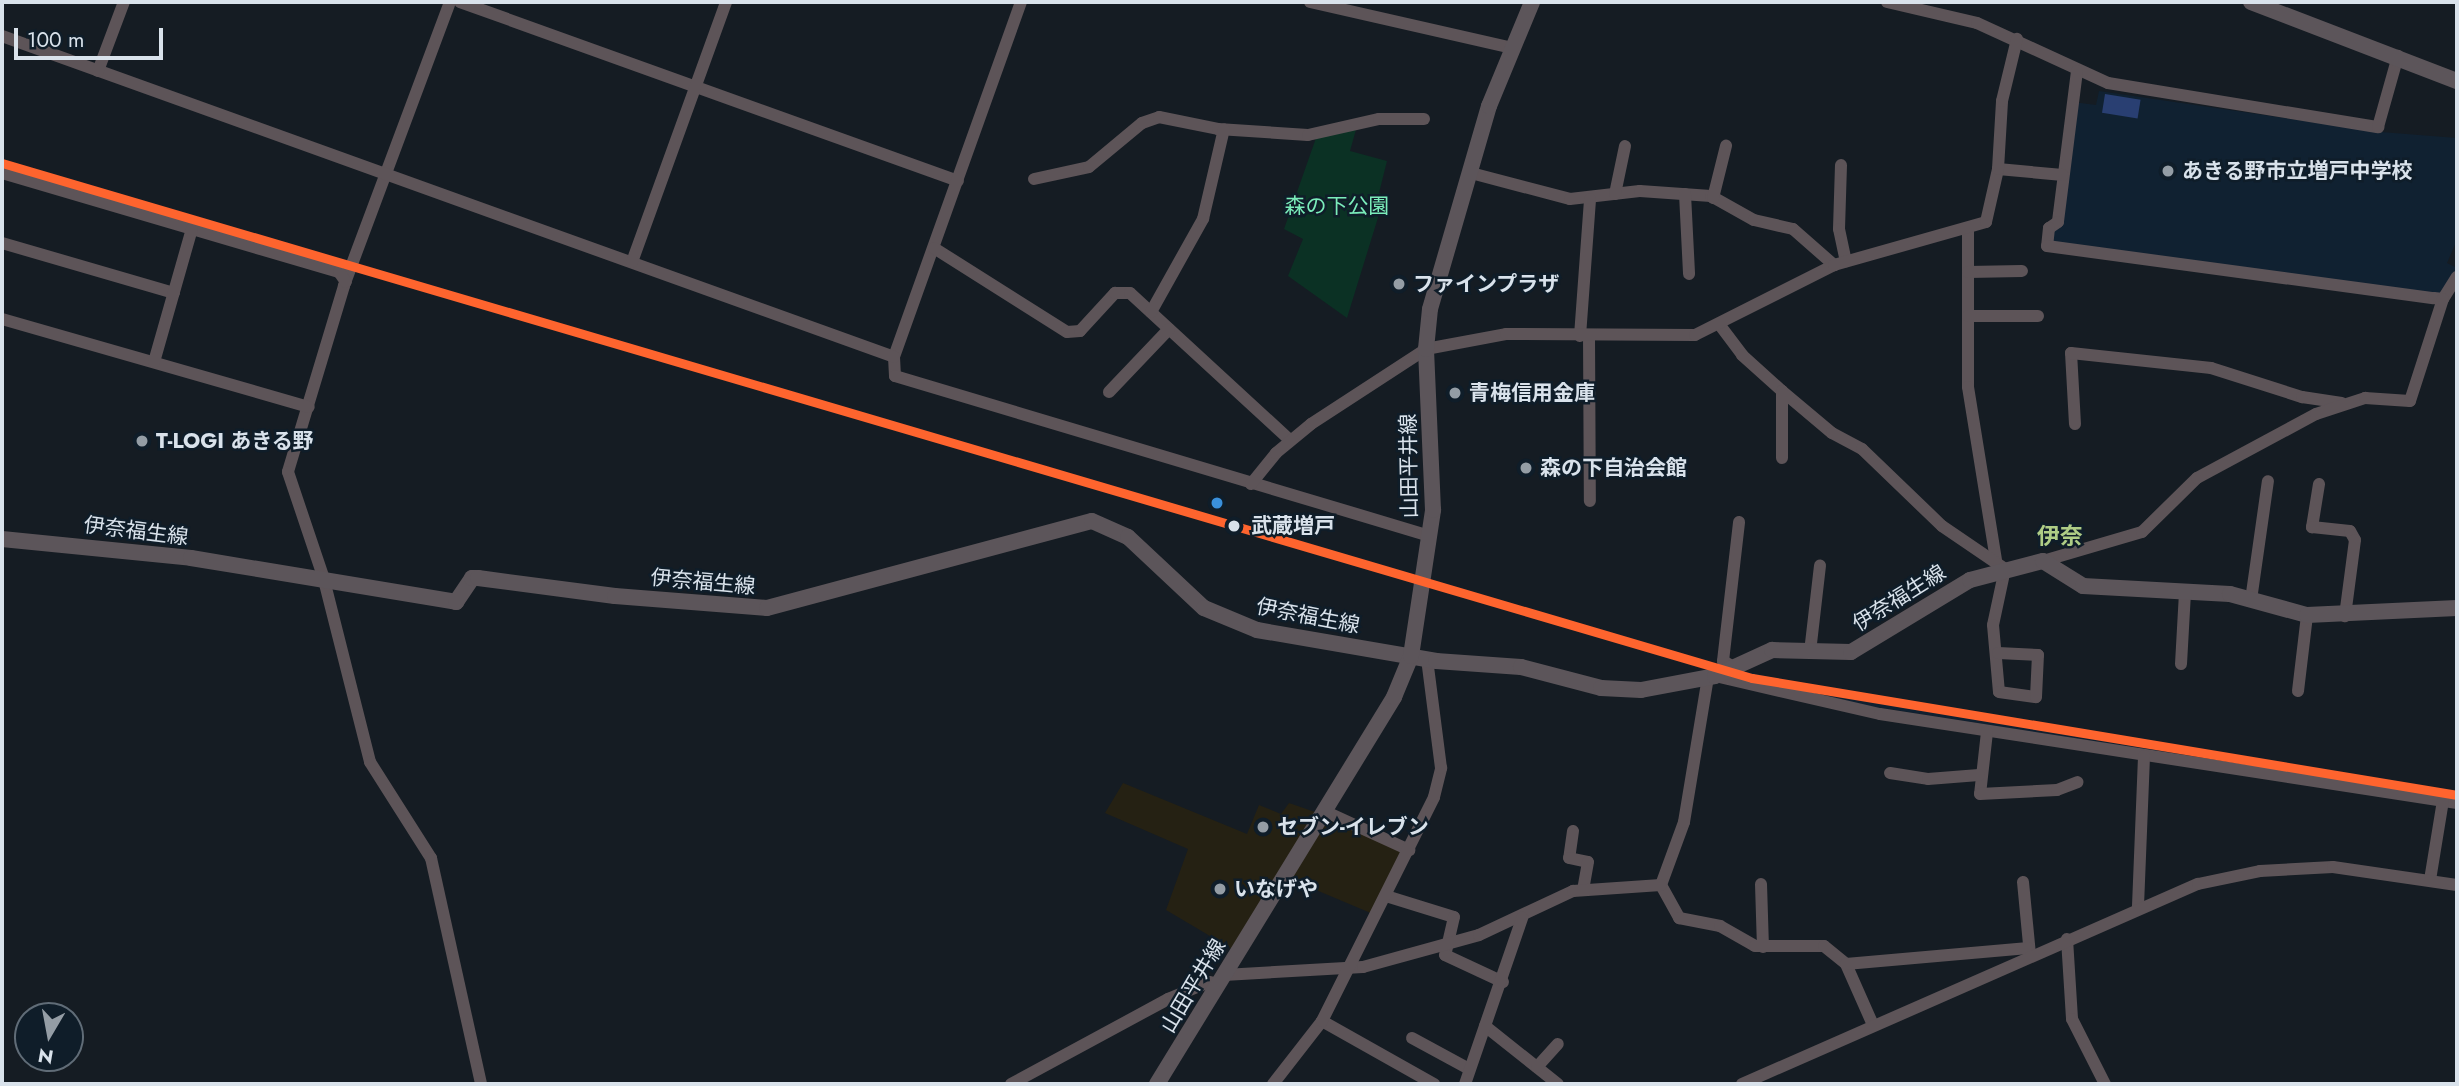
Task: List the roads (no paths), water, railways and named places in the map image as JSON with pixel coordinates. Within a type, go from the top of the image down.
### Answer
[{"type":"main road","name":"山田平井線","points":[[1157,1084],[1419,658],[1434,497],[1426,349],[1430,309],[1511,48],[1532,2]]},
{"type":"main road","points":[[2251,2],[2398,56],[2457,81]]},
{"type":"main road","name":"伊奈福生線","points":[[2,540],[323,576],[456,602],[470,580],[478,578],[602,595],[767,608],[1092,522],[1123,533],[1182,591],[1229,620],[1295,639],[1419,658],[1521,667],[1601,688],[1641,690],[1712,677],[1730,665],[1772,650],[1852,652],[1970,580],[2001,568],[2043,561]]},
{"type":"main road","points":[[2043,561],[2083,586],[2230,594],[2307,615],[2345,616],[2396,607],[2457,608]]},
{"type":"street","points":[[98,71],[124,2]]},
{"type":"street","points":[[450,2],[388,175],[346,282],[288,472],[323,576],[370,762],[431,858],[481,1084]]},
{"type":"street","points":[[460,2],[958,181]]},
{"type":"street","points":[[632,262],[726,2]]},
{"type":"street","points":[[1021,2],[894,357],[895,376],[1251,485],[1430,536]]},
{"type":"street","points":[[1310,2],[1511,48]]},
{"type":"street","points":[[1887,2],[1978,23],[2017,39],[2077,71],[2153,94],[2378,127],[2398,56]]},
{"type":"street","points":[[2,36],[894,357]]},
{"type":"street","points":[[1251,485],[1290,440],[1426,349],[1506,334],[1689,336],[1719,324],[1840,263],[1968,228],[1989,217],[1998,169],[2002,101],[2017,39]]},
{"type":"street","points":[[2077,71],[2058,222],[2049,228],[2047,246],[2444,299]]},
{"type":"street","points":[[1034,179],[1088,167],[1142,122],[1160,117],[1224,129],[1308,135],[1378,119],[1424,118]]},
{"type":"street","points":[[1151,312],[1203,219],[1224,129]]},
{"type":"street","points":[[1615,194],[1625,146]]},
{"type":"street","points":[[1713,198],[1726,146]]},
{"type":"street","points":[[1840,263],[1841,165]]},
{"type":"street","points":[[1998,169],[2063,175]]},
{"type":"street","points":[[2,173],[339,272],[346,282]]},
{"type":"street","points":[[1471,173],[1534,193],[1590,199],[1615,194],[1685,194],[1713,198],[1754,220],[1793,229],[1840,263]]},
{"type":"street","points":[[1685,194],[1689,274]]},
{"type":"street","points":[[1590,199],[1585,336],[1590,501]]},
{"type":"street","points":[[1968,228],[1968,387],[2001,568],[1993,625],[1998,653],[1999,692],[2036,697],[2038,655],[1998,653]]},
{"type":"street","points":[[154,362],[192,229]]},
{"type":"street","points":[[2,243],[174,293]]},
{"type":"street","points":[[934,248],[1067,332],[1080,331],[1122,292],[1151,312],[1290,440]]},
{"type":"street","points":[[1968,272],[2022,271]]},
{"type":"street","points":[[2043,561],[2142,531],[2197,478],[2229,456],[2342,403],[2389,397],[2410,401],[2444,299],[2457,277]]},
{"type":"street","points":[[1968,316],[2038,316]]},
{"type":"street","points":[[2,318],[309,407]]},
{"type":"street","points":[[1719,324],[1742,355],[1782,391],[1832,433],[1862,449],[1923,511],[2001,568]]},
{"type":"street","points":[[1109,392],[1169,329]]},
{"type":"street","points":[[2075,424],[2071,353],[2194,365],[2342,403]]},
{"type":"street","points":[[1782,391],[1782,458]]},
{"type":"street","points":[[2251,600],[2268,481]]},
{"type":"street","points":[[2319,484],[2312,527],[2350,531],[2355,540],[2345,616]]},
{"type":"street","points":[[1730,665],[1723,661],[1739,522]]},
{"type":"street","points":[[1810,652],[1820,566]]},
{"type":"street","points":[[2181,664],[2185,593]]},
{"type":"street","points":[[2298,691],[2307,615]]},
{"type":"street","points":[[1273,1084],[1322,1021],[1434,797],[1440,768],[1419,658]]},
{"type":"street","points":[[1873,1025],[1846,964],[1815,944],[1763,947],[1720,926],[1679,918],[1661,885],[1684,821],[1712,677],[1843,707],[1987,732],[2457,803]]},
{"type":"street","points":[[1987,732],[1979,775],[1980,794],[2057,790],[2078,782]]},
{"type":"street","points":[[2138,906],[2144,756]]},
{"type":"street","points":[[1890,773],[1919,779],[1979,775]]},
{"type":"street","points":[[2430,880],[2442,801]]},
{"type":"street","points":[[1324,811],[1409,850]]},
{"type":"street","points":[[1573,831],[1569,858],[1588,862],[1583,890]]},
{"type":"street","points":[[1742,1084],[2029,952],[2067,939],[2138,906],[2214,880],[2286,868],[2374,870],[2457,885]]},
{"type":"street","points":[[2023,882],[2029,952]]},
{"type":"street","points":[[1761,884],[1763,947]]},
{"type":"street","points":[[1011,1084],[1168,999],[1209,982],[1348,970],[1447,947],[1522,918],[1554,897],[1583,890],[1661,885]]},
{"type":"street","points":[[1386,896],[1454,917],[1445,955],[1503,982]]},
{"type":"street","points":[[1465,1084],[1503,982],[1522,918]]},
{"type":"street","points":[[2067,939],[2072,1019],[2105,1084]]},
{"type":"street","points":[[1846,964],[2029,952]]},
{"type":"street","points":[[1322,1021],[1434,1084]]},
{"type":"street","points":[[1485,1026],[1558,1084]]},
{"type":"street","points":[[1412,1038],[1469,1069]]},
{"type":"street","points":[[1537,1068],[1558,1044]]},
{"type":"water","points":[[2105,94],[2141,100],[2138,118],[2102,113]]},
{"type":"place","name":"あきる野市立増戸中学校","points":[[2168,171]]},
{"type":"place","name":"ファインプラザ","points":[[1399,284]]},
{"type":"place","name":"青梅信用金庫","points":[[1455,393]]},
{"type":"place","name":"T-LOGI あきる野","points":[[142,441]]},
{"type":"place","name":"森の下自治会館","points":[[1526,468]]},
{"type":"place","name":"武蔵増戸","points":[[1234,526]]},
{"type":"place","name":"セブン-イレブン","points":[[1263,827]]},
{"type":"place","name":"いなげや","points":[[1220,889]]},
{"type":"district","name":"伊奈","points":[[2060,536]]},
{"type":"park label","name":"森の下公園","points":[[1337,206]]}]
